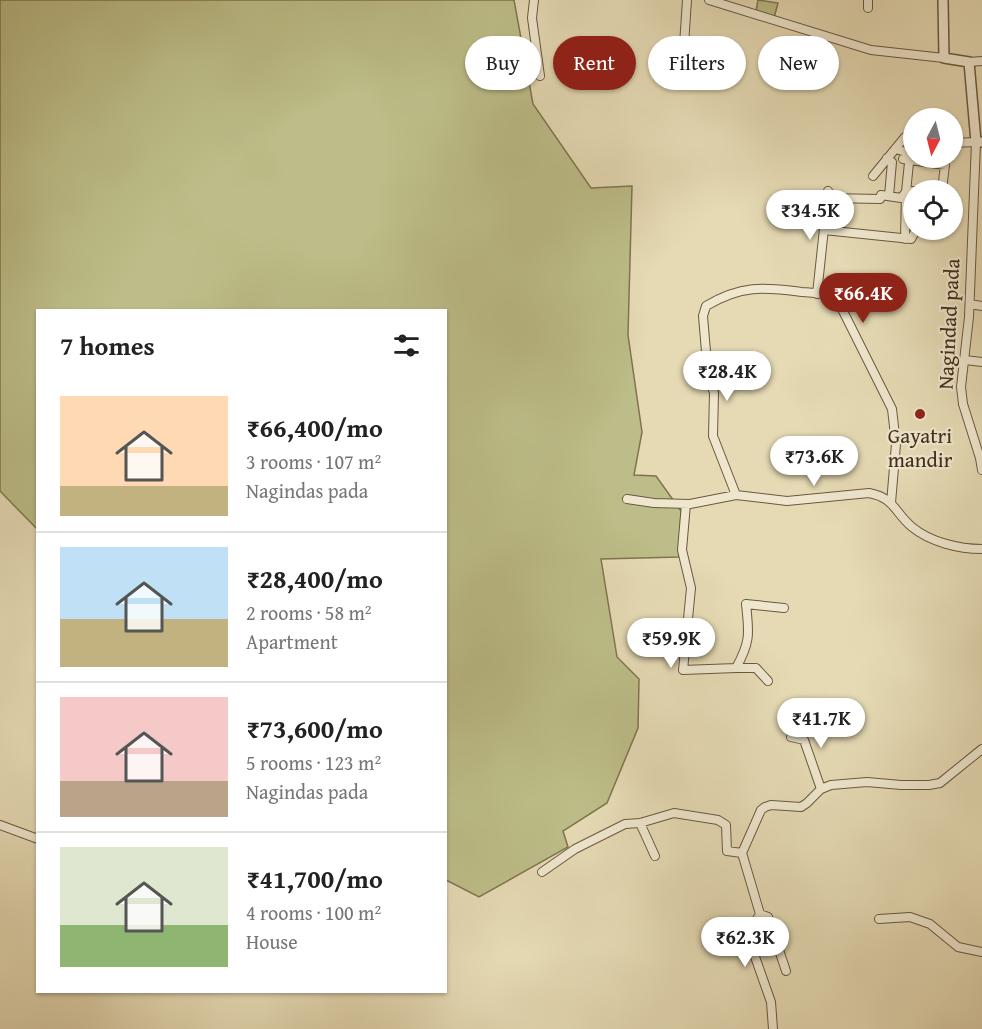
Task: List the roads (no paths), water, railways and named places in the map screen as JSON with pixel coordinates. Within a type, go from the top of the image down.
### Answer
[{"type":"street","points":[[534,0],[532,18],[534,36]]},
{"type":"street","points":[[685,36],[687,0]]},
{"type":"street","points":[[709,0],[871,50],[969,62],[982,61]]},
{"type":"street","points":[[943,0],[944,58]]},
{"type":"street","points":[[963,143],[979,142],[969,62]]},
{"type":"street","points":[[873,176],[903,139]]},
{"type":"street","name":"Nagindad pada","points":[[979,142],[972,206],[969,304],[961,387],[963,404],[982,470]]},
{"type":"street","points":[[895,149],[903,151]]},
{"type":"street","points":[[888,158],[892,162],[889,196]]},
{"type":"street","points":[[817,294],[828,194],[880,199],[881,195],[903,197]]},
{"type":"street","points":[[972,206],[982,205]]},
{"type":"street","points":[[824,230],[903,239]]},
{"type":"street","points":[[736,495],[713,436],[714,393],[708,375],[703,316],[706,306],[725,295],[756,288],[831,295],[836,299],[892,409],[896,444],[891,503]]},
{"type":"street","points":[[969,304],[982,306]]},
{"type":"street","points":[[965,360],[982,362]]},
{"type":"street","points":[[627,499],[686,504],[736,495],[787,501],[869,493],[882,495],[903,519],[925,536],[969,549],[982,549]]},
{"type":"street","points":[[686,504],[682,550],[691,588],[683,670],[756,668],[768,681]]},
{"type":"street","points":[[736,668],[745,651],[749,636],[746,604],[784,608]]},
{"type":"street","points":[[791,737],[804,740],[821,789]]},
{"type":"street","points":[[773,1029],[771,1002],[753,951],[754,924],[760,915],[742,853],[761,810],[771,805],[801,807],[821,789],[831,785],[867,782],[934,785],[940,783],[982,749]]},
{"type":"street","points":[[542,872],[575,849],[604,833],[625,824],[640,823],[674,813],[718,820],[726,825],[727,851],[742,853]]},
{"type":"street","points":[[640,823],[655,856]]},
{"type":"street","points":[[0,825],[36,838]]},
{"type":"street","points":[[760,915],[768,916],[786,971]]},
{"type":"street","points":[[879,919],[910,917],[930,924],[958,947],[982,952]]},
{"type":"place","name":"Gayatri mandir","points":[[920,414]]}]
